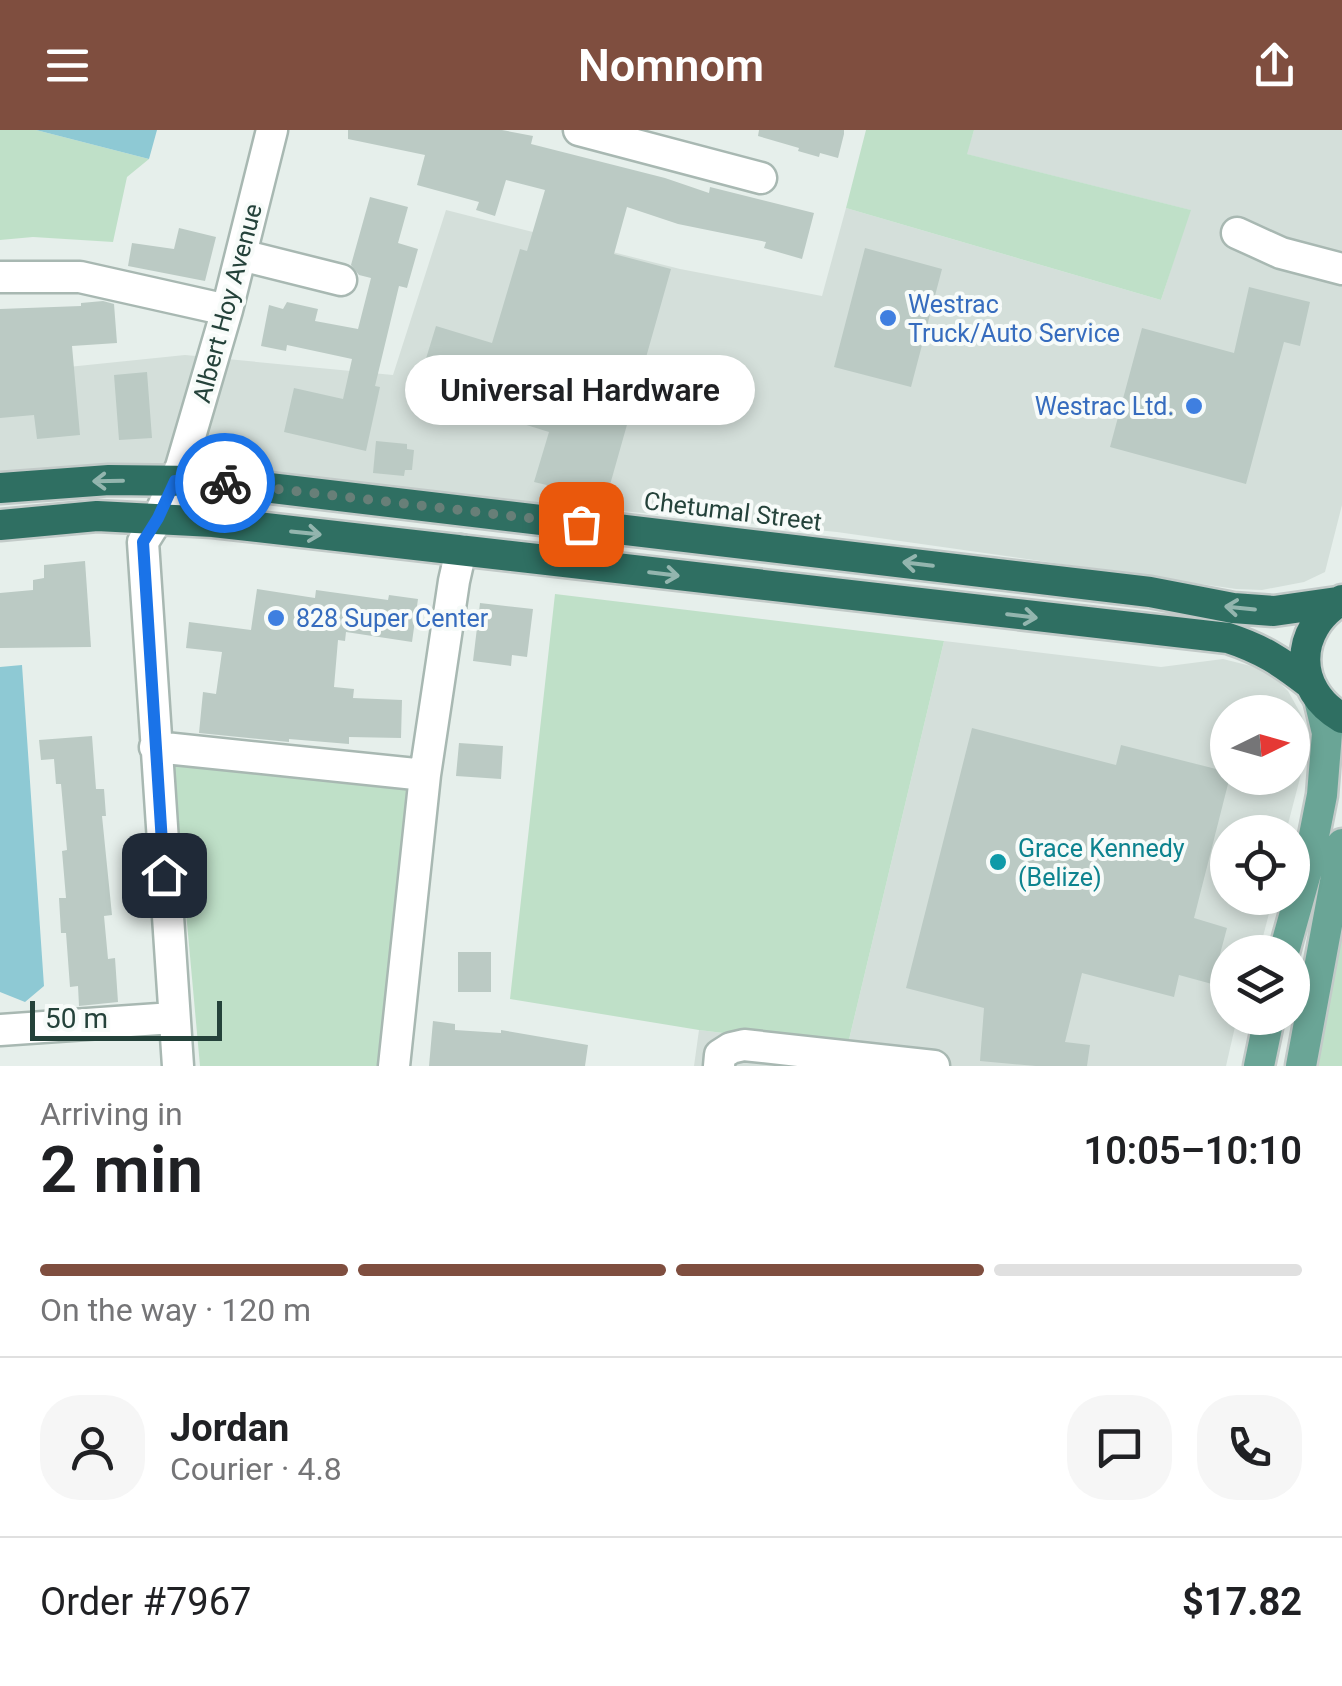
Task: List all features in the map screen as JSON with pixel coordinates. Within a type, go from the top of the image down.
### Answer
[{"type":"highway","name":"Chetumal Street","points":[[0,488],[109,480],[237,484],[1150,592],[1232,608],[1274,610],[1339,601]]},
{"type":"highway","points":[[0,525],[97,516],[213,522],[1228,638],[1258,648],[1282,662],[1324,701]]},
{"type":"highway","points":[[767,586],[772,546]]},
{"type":"highway","points":[[1324,701],[1305,662],[1308,639],[1319,618],[1339,601]]},
{"type":"main road","points":[[1289,935],[1308,866],[1325,764],[1324,701]]},
{"type":"main road","points":[[1301,1066],[1342,844]]},
{"type":"main road","points":[[1259,1066],[1265,1035]]},
{"type":"street","name":"Albert Hoy Avenue","points":[[178,1066],[143,542],[181,468],[227,310],[272,130]]},
{"type":"street","points":[[578,130],[760,178]]},
{"type":"street","points":[[1237,234],[1280,253],[1342,269]]},
{"type":"street","points":[[241,256],[341,280]]},
{"type":"street","points":[[0,277],[80,277],[227,310]]},
{"type":"street","points":[[394,1066],[425,775],[461,550]]},
{"type":"street","points":[[155,747],[425,775]]},
{"type":"street","points":[[0,1030],[174,1018]]},
{"type":"street","points":[[719,1066],[720,1056],[744,1045],[934,1066]]},
{"type":"shaded area","points":[[974,130],[1342,130],[1342,505],[1325,572],[1304,582],[1262,590],[1236,589],[837,532],[203,470],[0,478],[0,374],[185,355],[393,375],[446,210],[680,269],[822,296],[846,208],[1161,300],[1190,210],[966,154]]},
{"type":"shaded area","points":[[944,641],[1161,667],[1223,659],[1272,675],[1288,691],[1290,695],[1210,695],[1210,795],[1296,795],[1290,815],[1210,815],[1210,915],[1269,915],[1263,935],[1210,935],[1210,1035],[1233,1035],[1226,1066],[694,1066],[699,1030],[847,1048]]},
{"type":"green space","points":[[0,130],[36,130],[149,159],[127,177],[113,242],[33,237],[0,240]]},
{"type":"green space","points":[[866,130],[974,130],[967,154],[1191,210],[1161,300],[846,208]]},
{"type":"green space","points":[[555,594],[944,641],[847,1048],[699,1030],[510,999]]},
{"type":"green space","points":[[172,758],[413,791],[378,1066],[200,1066]]},
{"type":"green space","points":[[1342,924],[1342,1066],[1317,1066]]},
{"type":"water","points":[[36,130],[157,130],[149,159]]},
{"type":"water","points":[[22,665],[44,986],[25,1002],[0,992],[0,667]]},
{"type":"building","points":[[348,130],[502,130],[533,136],[531,144],[709,193],[710,187],[814,213],[802,259],[764,248],[766,242],[678,224],[627,207],[614,254],[671,269],[606,499],[534,482],[549,432],[416,391],[436,326],[492,343],[520,249],[527,251],[545,190],[506,180],[495,216],[476,210],[479,202],[417,185],[425,155],[348,139]]},
{"type":"building","points":[[759,130],[844,130],[844,134],[838,158],[798,151],[799,148],[758,136]]},
{"type":"building","points":[[370,197],[408,207],[398,243],[418,249],[407,288],[399,286],[375,386],[380,387],[366,451],[284,432],[294,388],[343,399],[352,359],[287,345],[286,351],[261,346],[269,305],[283,309],[287,302],[318,309],[315,321],[358,329],[371,278],[359,275],[351,265]]},
{"type":"building","points":[[179,228],[216,237],[205,281],[128,266],[132,243],[174,249]]},
{"type":"building","name":"Westrac Truck/Auto Service","points":[[865,248],[942,269],[911,387],[834,367]]},
{"type":"building","name":"Westrac Ltd.","points":[[1249,287],[1310,302],[1300,346],[1284,342],[1246,484],[1110,447],[1142,328],[1234,353]]},
{"type":"building","points":[[103,301],[114,304],[117,343],[72,346],[80,435],[37,439],[34,415],[0,418],[0,309],[81,306]]},
{"type":"building","points":[[147,372],[152,438],[119,440],[114,375]]},
{"type":"building","points":[[376,441],[407,444],[407,449],[414,450],[412,470],[405,470],[404,476],[373,473]]},
{"type":"building","points":[[85,561],[91,647],[0,648],[0,593],[33,590],[33,580],[44,578],[44,565]]},
{"type":"building","points":[[257,589],[315,598],[316,590],[388,600],[389,595],[418,599],[412,642],[346,632],[345,641],[338,640],[334,687],[354,689],[353,698],[402,700],[401,738],[349,737],[349,744],[199,733],[203,692],[216,694],[222,652],[186,648],[189,622],[251,630]]},
{"type":"building","points":[[480,603],[533,609],[527,657],[512,655],[511,666],[473,661]]},
{"type":"building","points":[[972,728],[1116,765],[1121,745],[1210,767],[1210,795],[1225,795],[1220,815],[1210,815],[1210,855],[1194,918],[1227,928],[1225,935],[1210,935],[1210,983],[1179,975],[1174,997],[1082,973],[1065,1042],[1090,1045],[1087,1066],[980,1061],[984,1008],[906,988]]},
{"type":"building","points":[[92,736],[96,789],[104,789],[106,816],[102,816],[112,915],[104,916],[108,959],[115,958],[118,1002],[79,1006],[78,986],[70,987],[66,933],[61,933],[59,898],[66,898],[62,851],[67,850],[61,784],[56,784],[54,759],[41,760],[39,740]]},
{"type":"building","points":[[459,743],[503,746],[501,779],[456,776]]},
{"type":"building","points":[[458,952],[491,952],[491,992],[458,992]]},
{"type":"building","points":[[433,1021],[455,1024],[455,1030],[501,1030],[588,1045],[585,1066],[429,1066]]},
{"type":"way so far","points":[[225,483],[581,524]]},
{"type":"place","name":"Westrac Truck/Auto Service","points":[[888,318]]},
{"type":"place","name":"Westrac Ltd.","points":[[1194,406]]},
{"type":"place","name":"Universal Hardware","points":[[581,524]]},
{"type":"place","name":"828 Super Center","points":[[276,618]]},
{"type":"place","name":"Grace Kennedy (Belize)","points":[[998,862]]},
{"type":"route","points":[[164,875],[143,542],[175,481],[225,483]]}]
